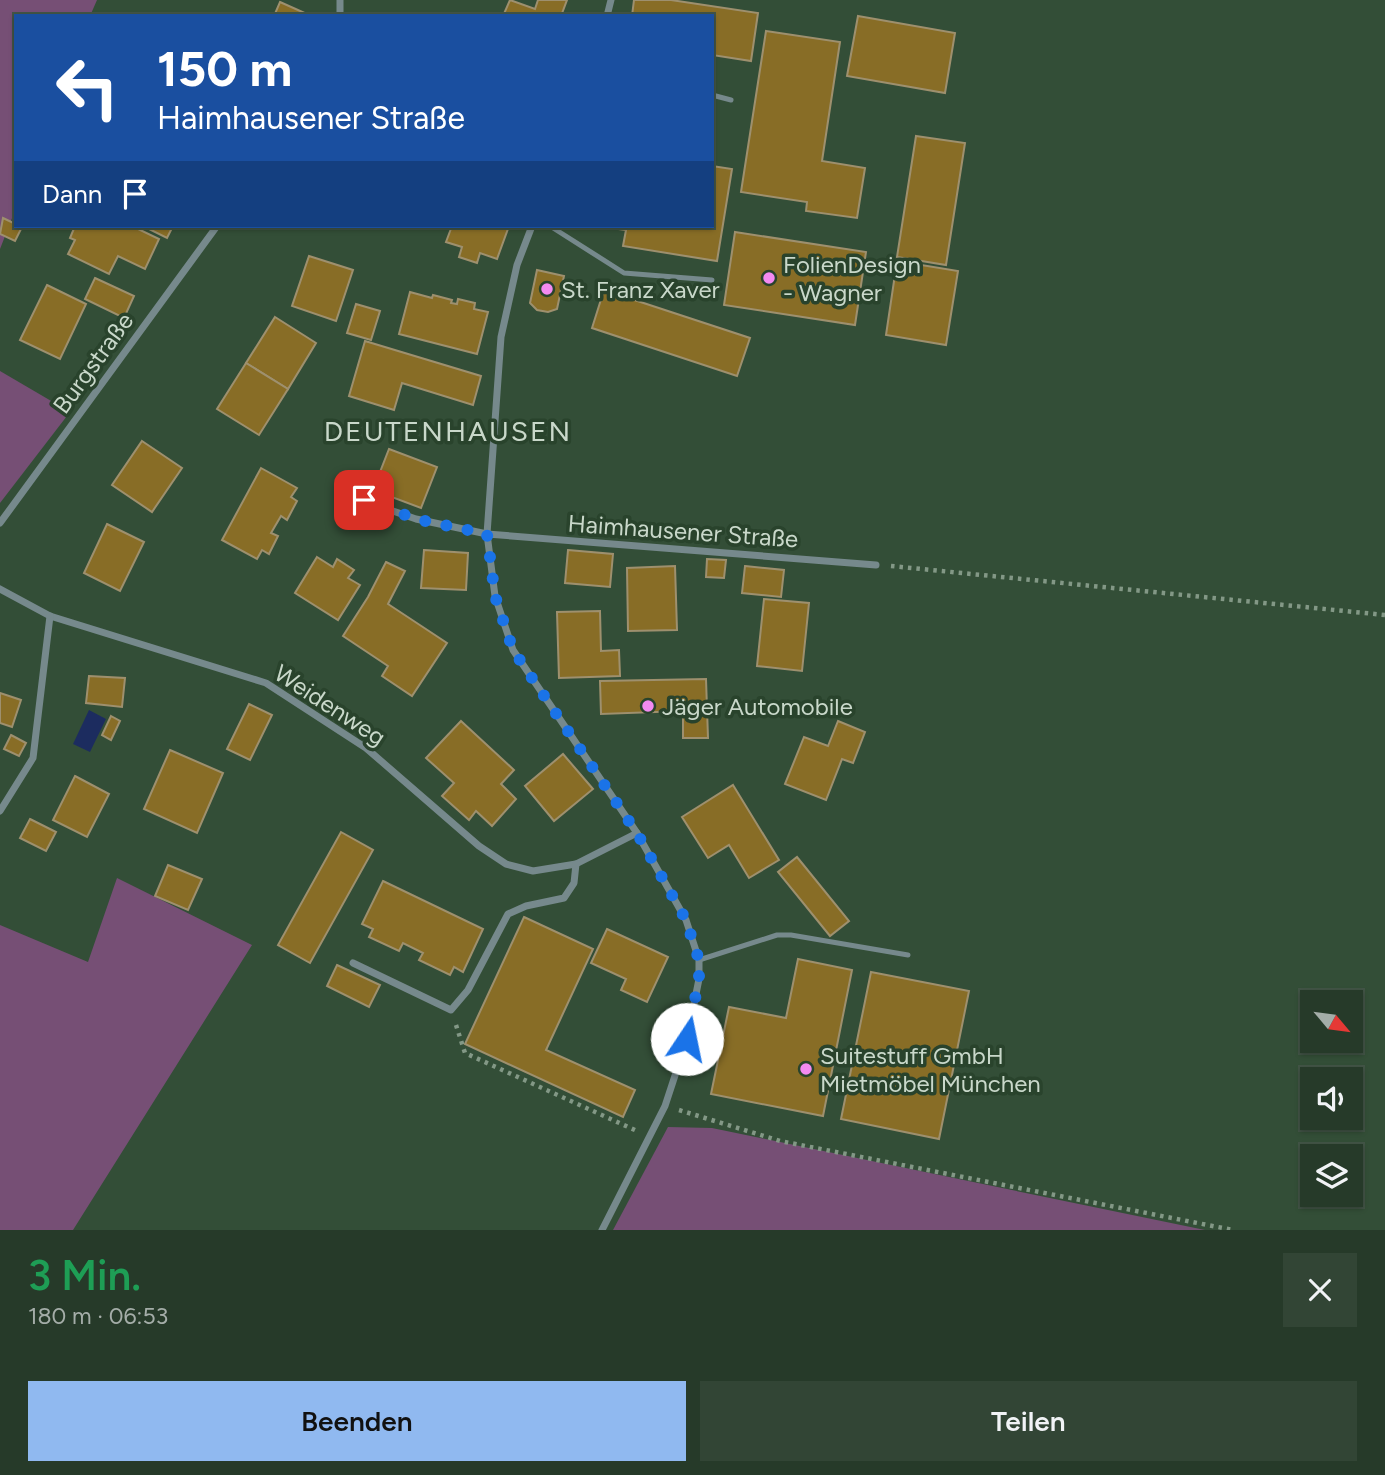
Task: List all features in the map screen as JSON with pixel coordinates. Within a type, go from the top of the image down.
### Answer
[{"type":"street","name":"Burgstraße","points":[[0,523],[216,228]]},
{"type":"street","points":[[531,228],[517,265],[501,337],[487,534],[495,596],[513,650],[637,833],[686,920],[699,960],[699,979],[687,1039],[664,1106],[602,1230]]},
{"type":"street","name":"Haimhausener Straße","points":[[338,492],[416,519],[487,534],[876,565]]},
{"type":"street","name":"Weidenweg","points":[[0,589],[50,616],[266,683],[366,748],[479,846],[506,864],[533,871],[576,864],[637,833]]},
{"type":"street","points":[[0,811],[33,758],[50,616]]},
{"type":"street","points":[[353,962],[451,1010],[468,990],[508,914],[526,906],[564,898],[574,883],[576,864]]},
{"type":"lane","points":[[714,96],[731,100]]},
{"type":"lane","points":[[553,228],[624,273],[712,281]]},
{"type":"lane","points":[[699,960],[777,935],[791,935],[908,955]]},
{"type":"path","points":[[876,565],[1385,615]]},
{"type":"path","points":[[451,1010],[465,1053],[649,1137]]},
{"type":"path","points":[[664,1106],[780,1141],[1233,1230]]},
{"type":"shaded area","points":[[0,0],[97,0],[91,14],[14,14],[14,213],[0,249]]},
{"type":"shaded area","points":[[0,371],[70,412],[0,503]]},
{"type":"shaded area","points":[[117,878],[252,945],[73,1230],[0,1230],[0,925],[88,962]]},
{"type":"shaded area","points":[[668,1127],[712,1128],[1205,1230],[613,1230]]},
{"type":"water","points":[[89,710],[106,719],[90,752],[73,744]]},
{"type":"building","points":[[510,0],[535,9],[538,0],[567,0],[562,14],[504,14]]},
{"type":"building","points":[[634,0],[671,0],[758,13],[751,61],[714,55],[714,14],[632,14]]},
{"type":"building","points":[[280,2],[307,14],[275,14]]},
{"type":"building","points":[[858,16],[955,33],[945,93],[847,76]]},
{"type":"building","points":[[766,31],[840,42],[822,161],[865,168],[857,218],[806,211],[807,202],[741,192]]},
{"type":"building","points":[[916,136],[965,143],[946,265],[897,257]]},
{"type":"building","points":[[714,166],[732,169],[717,261],[623,246],[626,230],[610,228],[714,228]]},
{"type":"building","points":[[3,218],[14,223],[14,228],[22,228],[15,241],[0,234]]},
{"type":"building","points":[[74,228],[136,228],[159,239],[145,269],[118,256],[109,274],[68,254],[75,240],[70,238]]},
{"type":"building","points":[[147,228],[172,228],[167,238]]},
{"type":"building","points":[[451,228],[508,228],[497,259],[480,253],[477,263],[459,257],[462,247],[446,242]]},
{"type":"building","points":[[735,232],[866,252],[855,325],[724,305]]},
{"type":"building","points":[[309,256],[353,270],[336,321],[292,306]]},
{"type":"building","points":[[897,261],[958,271],[946,345],[886,335]]},
{"type":"building","name":"St. Franz Xaver","points":[[537,270],[564,276],[557,309],[548,312],[537,310],[530,303]]},
{"type":"building","points":[[95,278],[134,296],[124,318],[85,299]]},
{"type":"building","points":[[47,285],[86,304],[60,359],[20,340]]},
{"type":"building","points":[[604,290],[750,338],[737,376],[592,328]]},
{"type":"building","points":[[410,292],[452,300],[451,303],[457,304],[458,299],[475,303],[474,309],[488,312],[477,354],[399,334]]},
{"type":"building","points":[[356,304],[380,311],[371,340],[347,333]]},
{"type":"building","points":[[275,317],[316,343],[288,389],[246,363]]},
{"type":"building","points":[[365,341],[481,376],[473,405],[402,383],[394,410],[349,396]]},
{"type":"building","points":[[246,363],[288,389],[259,435],[217,409]]},
{"type":"building","points":[[142,441],[182,468],[152,512],[112,485]]},
{"type":"building","points":[[389,449],[437,467],[421,508],[373,490]]},
{"type":"building","points":[[261,468],[297,488],[291,497],[297,501],[287,520],[281,516],[271,533],[278,536],[269,554],[262,550],[257,559],[222,540]]},
{"type":"building","points":[[107,524],[144,542],[120,591],[84,573]]},
{"type":"building","points":[[424,550],[468,553],[466,590],[421,588]]},
{"type":"building","points":[[568,550],[613,554],[610,587],[565,583]]},
{"type":"building","points":[[317,557],[333,567],[337,559],[354,570],[348,578],[360,585],[338,620],[295,593]]},
{"type":"building","points":[[707,559],[726,560],[724,578],[706,577]]},
{"type":"building","points":[[386,562],[405,571],[388,604],[447,643],[412,696],[382,676],[388,666],[343,636]]},
{"type":"building","points":[[675,566],[677,630],[628,631],[627,568]]},
{"type":"building","points":[[745,566],[784,570],[781,597],[742,593]]},
{"type":"building","points":[[764,599],[809,603],[802,671],[757,666]]},
{"type":"building","points":[[600,611],[601,651],[619,650],[620,676],[559,678],[557,612]]},
{"type":"building","points":[[89,676],[125,678],[122,707],[86,703]]},
{"type":"building","points":[[706,679],[708,738],[683,738],[683,711],[601,714],[600,681]]},
{"type":"building","points":[[0,693],[21,700],[12,727],[0,723]]},
{"type":"building","points":[[249,704],[272,715],[250,760],[227,749]]},
{"type":"building","points":[[111,716],[120,721],[111,740],[102,735]]},
{"type":"building","points":[[461,721],[514,770],[501,784],[516,799],[492,826],[476,811],[469,820],[442,796],[454,783],[426,758]]},
{"type":"building","points":[[838,721],[865,732],[853,763],[842,759],[826,800],[785,784],[804,737],[828,746]]},
{"type":"building","points":[[11,735],[26,743],[19,756],[4,749]]},
{"type":"building","points":[[170,750],[223,773],[197,833],[144,809]]},
{"type":"building","points":[[563,754],[593,789],[554,821],[525,786]]},
{"type":"building","points":[[75,776],[109,794],[87,837],[53,820]]},
{"type":"building","points":[[733,785],[779,860],[749,878],[729,845],[708,858],[682,817]]},
{"type":"building","points":[[30,819],[56,832],[46,851],[20,838]]},
{"type":"building","points":[[341,832],[373,850],[310,963],[278,945]]},
{"type":"building","points":[[797,857],[849,921],[830,936],[778,872]]},
{"type":"building","points":[[168,865],[202,879],[188,910],[155,896]]},
{"type":"building","points":[[383,881],[483,929],[463,972],[454,967],[450,975],[419,960],[423,953],[403,943],[399,951],[369,937],[373,929],[362,924]]},
{"type":"building","points":[[524,917],[593,949],[546,1050],[635,1090],[623,1117],[465,1044]]},
{"type":"building","points":[[607,929],[668,957],[647,1002],[621,990],[626,979],[591,963]]},
{"type":"building","points":[[798,959],[852,970],[823,1116],[711,1094],[729,1007],[786,1018]]},
{"type":"building","points":[[337,965],[380,985],[369,1007],[327,986]]},
{"type":"building","points":[[871,972],[969,991],[939,1139],[841,1119]]},
{"type":"place","name":"FolienDesign - Wagner","points":[[769,278]]},
{"type":"place","name":"St. Franz Xaver","points":[[547,289]]},
{"type":"place","name":"Jäger Automobile","points":[[648,706]]},
{"type":"place","name":"Suitestuff GmbH Mietmöbel München","points":[[806,1069]]},
{"type":"district","name":"DEUTENHAUSEN","points":[[448,431]]},
{"type":"route","points":[[364,500],[416,519],[487,534],[495,596],[513,650],[637,833],[686,920],[699,960],[699,979],[687,1039]]}]
